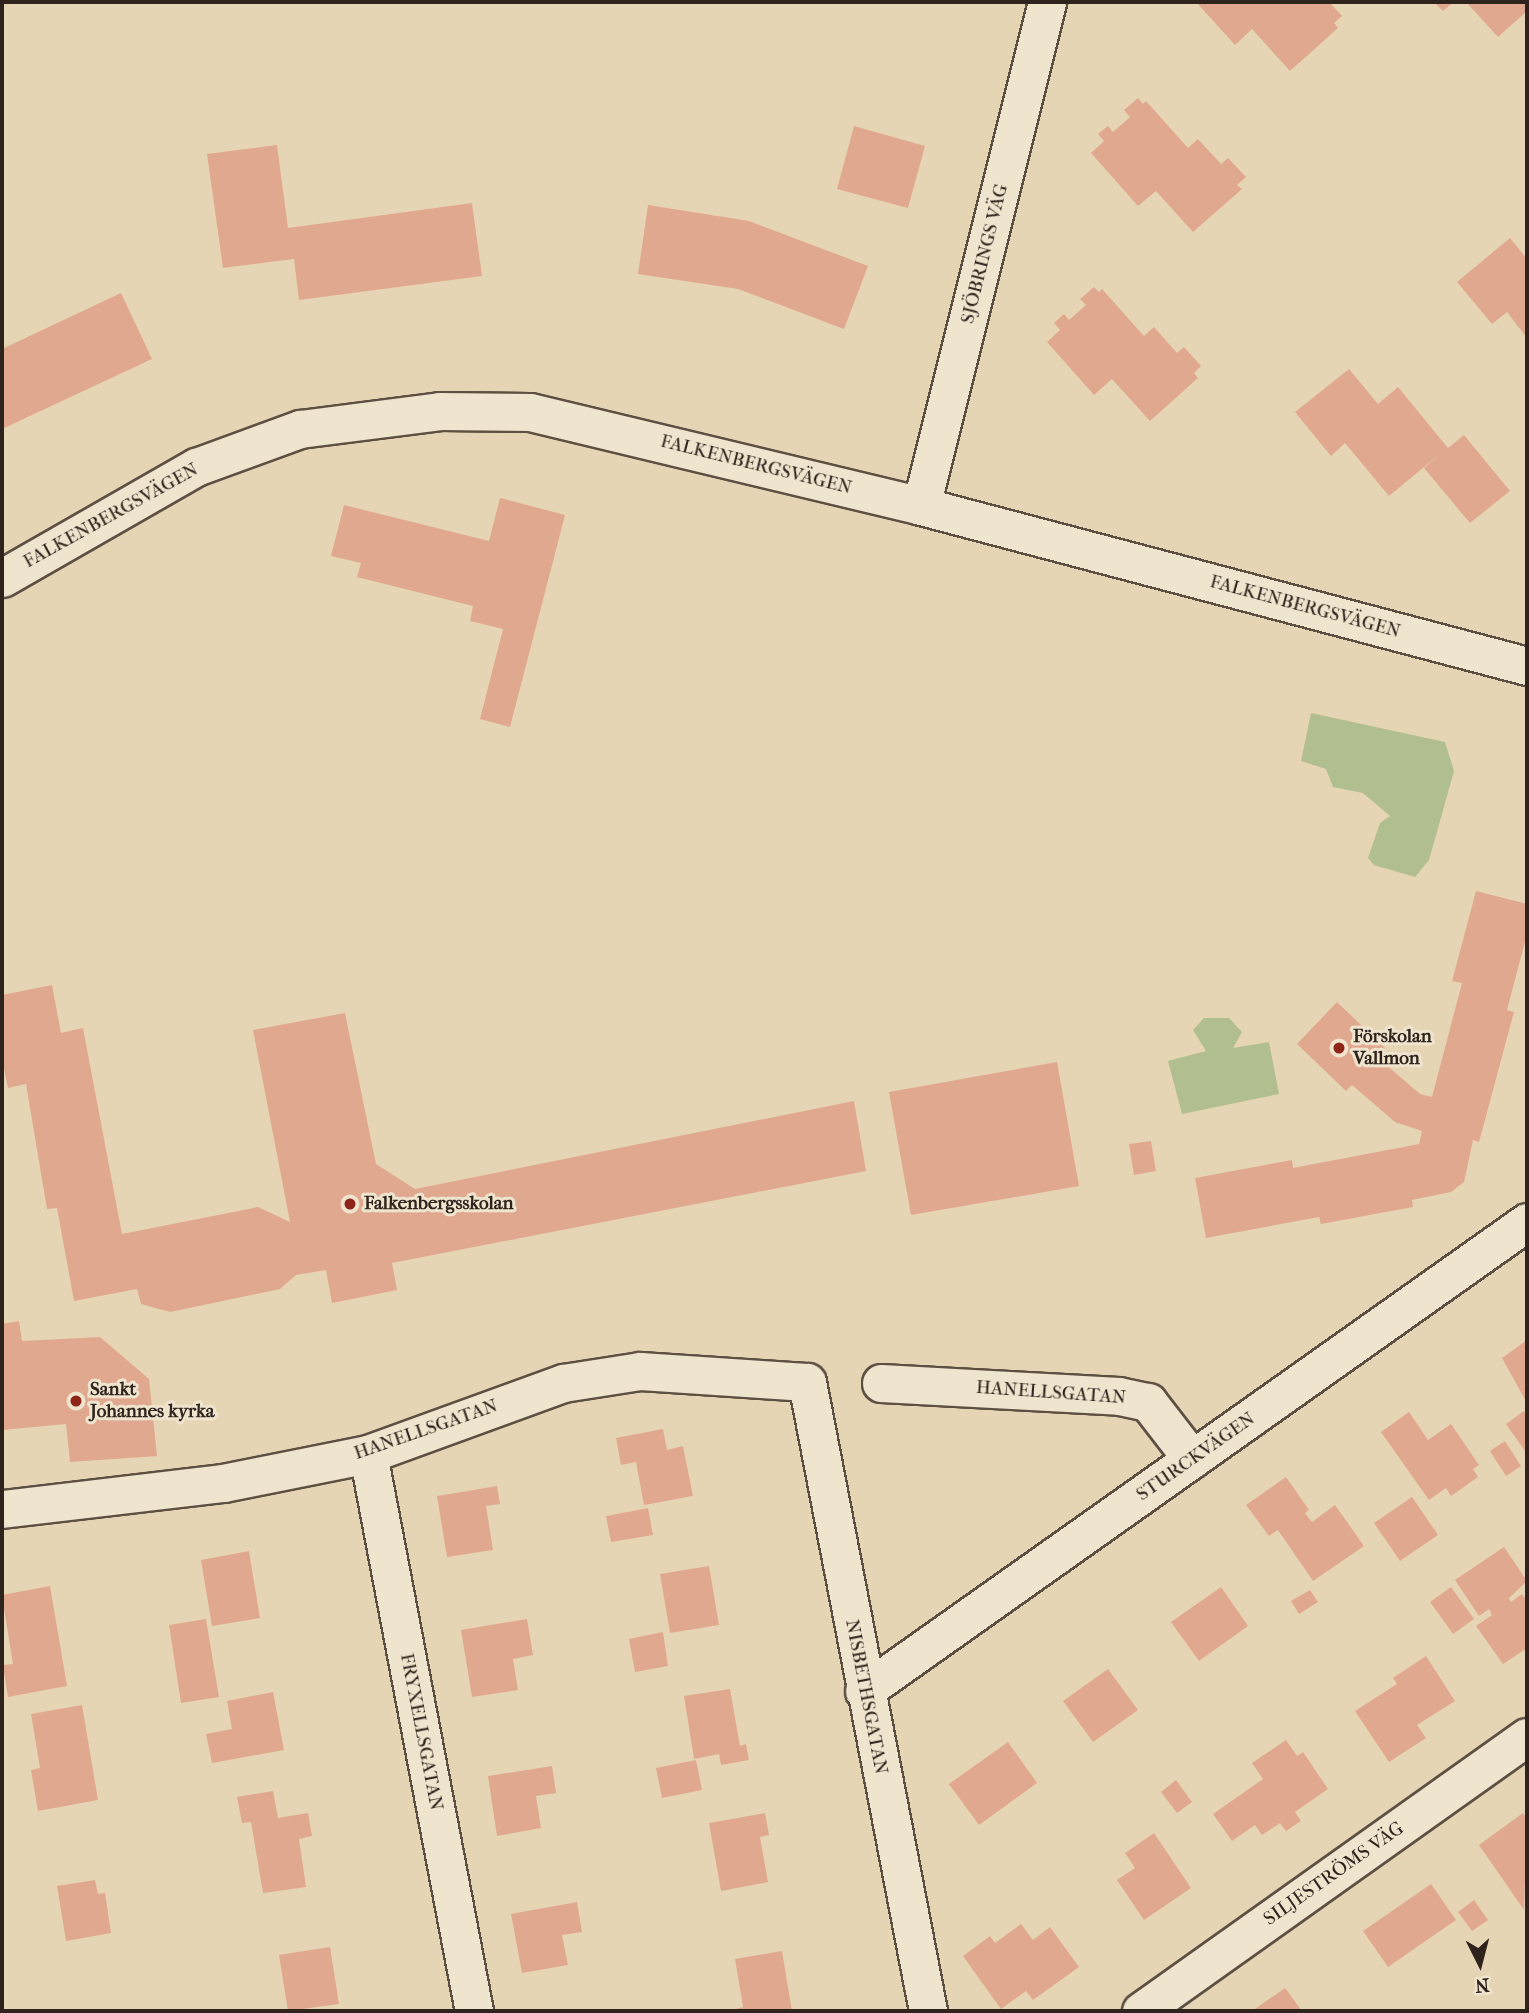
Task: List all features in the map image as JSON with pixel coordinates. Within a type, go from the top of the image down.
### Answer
[{"type":"street","name":"SJÖBRINGS VÄG","points":[[921,506],[1047,2]]},
{"type":"street","name":"FALKENBERGSVÄGEN","points":[[2,578],[196,467],[300,429],[440,411],[530,412],[921,506],[1527,663]]},
{"type":"street","name":"STURCKVÄGEN","points":[[864,1691],[1527,1222]]},
{"type":"street","name":"HANELLSGATAN","points":[[2,1509],[223,1483],[368,1454],[563,1382],[640,1371],[807,1382]]},
{"type":"street","name":"NISBETHSGATAN","points":[[807,1382],[864,1691],[928,2011]]},
{"type":"street","name":"HANELLSGATAN","points":[[881,1383],[1119,1396],[1148,1402],[1192,1459]]},
{"type":"street","name":"FRYXELLSGATAN","points":[[368,1454],[474,2011]]},
{"type":"street","name":"SILJESTRÖMS VÄG","points":[[1153,2008],[1527,1737]]},
{"type":"green space","points":[[1311,713],[1445,742],[1454,771],[1429,860],[1415,877],[1374,865],[1368,858],[1380,823],[1390,816],[1363,793],[1333,787],[1326,769],[1301,761]]},
{"type":"green space","points":[[1204,1018],[1229,1018],[1242,1032],[1233,1048],[1269,1042],[1279,1094],[1182,1114],[1168,1061],[1206,1051],[1193,1030]]},
{"type":"building","points":[[1196,2],[1329,2],[1342,16],[1334,23],[1338,28],[1290,71],[1252,29],[1235,45]]},
{"type":"building","points":[[1434,2],[1454,2],[1443,11]]},
{"type":"building","points":[[1466,2],[1527,2],[1527,11],[1498,37]]},
{"type":"building","points":[[1138,98],[1143,104],[1146,101],[1188,148],[1198,139],[1221,164],[1228,158],[1246,177],[1237,185],[1242,189],[1193,232],[1156,191],[1138,206],[1091,153],[1104,141],[1098,134],[1108,126],[1113,132],[1130,117],[1124,110]]},
{"type":"building","points":[[854,126],[925,146],[908,208],[837,189]]},
{"type":"building","points":[[277,145],[288,228],[472,203],[482,276],[299,300],[294,259],[223,268],[207,154]]},
{"type":"building","points":[[648,205],[749,221],[868,266],[844,329],[738,289],[638,274]]},
{"type":"building","points":[[1510,238],[1527,259],[1527,338],[1507,312],[1492,324],[1457,282]]},
{"type":"building","points":[[1094,287],[1099,292],[1102,289],[1144,336],[1154,327],[1177,353],[1184,347],[1201,366],[1194,373],[1198,378],[1150,421],[1112,379],[1094,395],[1047,342],[1060,330],[1054,323],[1064,314],[1069,320],[1086,305],[1080,299]]},
{"type":"building","points":[[121,293],[152,359],[2,429],[2,349]]},
{"type":"building","points":[[1349,369],[1378,404],[1398,387],[1448,448],[1464,435],[1510,491],[1470,523],[1424,468],[1441,453],[1389,496],[1345,443],[1331,456],[1295,412]]},
{"type":"building","points":[[500,498],[565,515],[510,727],[480,719],[503,629],[470,621],[473,606],[357,577],[361,563],[331,556],[344,505],[489,541]]},
{"type":"building","points":[[1476,891],[1527,904],[1527,934],[1507,1010],[1514,1012],[1479,1142],[1473,1140],[1464,1182],[1451,1192],[1412,1200],[1413,1207],[1321,1224],[1319,1217],[1206,1238],[1195,1178],[1292,1160],[1293,1168],[1419,1144],[1422,1131],[1395,1122],[1352,1085],[1346,1091],[1297,1044],[1337,1002],[1385,1048],[1377,1057],[1420,1094],[1432,1097],[1462,983],[1452,981]]},
{"type":"building","points":[[52,985],[61,1033],[83,1028],[122,1234],[258,1207],[290,1222],[253,1030],[345,1013],[376,1164],[415,1189],[854,1101],[866,1171],[392,1263],[397,1290],[332,1303],[326,1270],[296,1275],[280,1289],[170,1312],[141,1304],[137,1289],[74,1301],[57,1208],[47,1209],[26,1084],[8,1088],[2,1058],[2,995]]},
{"type":"building","points":[[1057,1062],[1079,1186],[911,1215],[889,1092]]},
{"type":"building","points":[[1151,1141],[1156,1171],[1134,1175],[1129,1144]]},
{"type":"building","name":"Sankt Johannes kyrka","points":[[19,1321],[22,1341],[100,1337],[149,1379],[157,1456],[70,1462],[66,1424],[2,1430],[2,1324]]},
{"type":"building","points":[[1527,1340],[1527,1403],[1502,1358]]},
{"type":"building","points":[[1524,1411],[1527,1415],[1527,1454],[1506,1424]]},
{"type":"building","points":[[1409,1412],[1428,1440],[1451,1424],[1479,1465],[1473,1469],[1478,1477],[1451,1496],[1446,1488],[1429,1500],[1381,1432]]},
{"type":"building","points":[[663,1429],[667,1450],[683,1446],[693,1496],[644,1505],[636,1462],[621,1465],[616,1438]]},
{"type":"building","points":[[1505,1441],[1521,1466],[1506,1476],[1490,1451]]},
{"type":"building","points":[[1286,1477],[1309,1510],[1305,1513],[1312,1522],[1335,1505],[1364,1546],[1313,1581],[1278,1530],[1269,1536],[1246,1505]]},
{"type":"building","points":[[497,1486],[500,1504],[486,1506],[493,1550],[447,1557],[437,1496]]},
{"type":"building","points":[[1412,1497],[1438,1535],[1400,1561],[1374,1523]]},
{"type":"building","points":[[648,1508],[653,1535],[611,1542],[606,1516]]},
{"type":"building","points":[[1504,1547],[1527,1581],[1509,1598],[1511,1602],[1522,1594],[1527,1601],[1527,1648],[1503,1664],[1476,1626],[1492,1615],[1489,1609],[1479,1616],[1455,1580]]},
{"type":"building","points":[[249,1551],[260,1618],[212,1626],[201,1560]]},
{"type":"building","points":[[709,1566],[719,1625],[670,1633],[660,1574]]},
{"type":"building","points":[[50,1586],[67,1686],[8,1697],[3,1665],[13,1664],[2,1595]]},
{"type":"building","points":[[1221,1587],[1248,1626],[1199,1661],[1171,1622]]},
{"type":"building","points":[[1451,1587],[1474,1619],[1453,1634],[1430,1602]]},
{"type":"building","points":[[1310,1590],[1318,1602],[1299,1614],[1291,1601]]},
{"type":"building","points":[[206,1619],[219,1697],[181,1703],[169,1625]]},
{"type":"building","points":[[527,1619],[533,1655],[513,1659],[518,1690],[472,1697],[461,1630]]},
{"type":"building","points":[[663,1632],[668,1666],[635,1672],[629,1639]]},
{"type":"building","points":[[1426,1656],[1455,1701],[1417,1725],[1426,1738],[1389,1762],[1355,1711],[1397,1684],[1393,1678]]},
{"type":"building","points":[[1108,1669],[1138,1710],[1093,1742],[1063,1701]]},
{"type":"building","points":[[730,1689],[740,1746],[746,1744],[749,1760],[721,1765],[719,1754],[694,1759],[684,1696]]},
{"type":"building","points":[[273,1692],[284,1750],[212,1763],[206,1734],[232,1729],[227,1701]]},
{"type":"building","points":[[82,1705],[98,1800],[38,1811],[31,1770],[40,1768],[31,1714]]},
{"type":"building","points":[[1286,1740],[1297,1756],[1303,1752],[1328,1789],[1295,1812],[1301,1821],[1286,1831],[1280,1823],[1262,1835],[1255,1825],[1232,1841],[1213,1814],[1263,1779],[1252,1763]]},
{"type":"building","points":[[1008,1742],[1037,1783],[979,1825],[949,1784]]},
{"type":"building","points":[[696,1760],[702,1790],[662,1798],[656,1768]]},
{"type":"building","points":[[552,1766],[556,1793],[536,1796],[541,1828],[497,1836],[488,1776]]},
{"type":"building","points":[[1176,1780],[1192,1802],[1177,1813],[1161,1792]]},
{"type":"building","points":[[273,1791],[278,1818],[308,1813],[312,1836],[299,1839],[306,1887],[263,1893],[251,1822],[242,1823],[237,1797]]},
{"type":"building","points":[[765,1813],[769,1835],[760,1837],[768,1882],[721,1891],[709,1823]]},
{"type":"building","points":[[1523,1813],[1527,1819],[1524,1910],[1479,1845]]},
{"type":"building","points":[[1154,1833],[1191,1888],[1144,1920],[1117,1880],[1135,1868],[1125,1853]]},
{"type":"building","points":[[95,1880],[98,1894],[105,1893],[111,1933],[66,1941],[57,1886]]},
{"type":"building","points":[[1431,1884],[1456,1920],[1388,1967],[1363,1931]]},
{"type":"building","points":[[1474,1900],[1488,1920],[1472,1931],[1458,1912]]},
{"type":"building","points":[[577,1902],[582,1932],[562,1935],[568,1965],[522,1973],[511,1914]]},
{"type":"building","points":[[1021,1924],[1033,1940],[1050,1927],[1079,1967],[1033,2000],[1026,1991],[1001,2009],[963,1956],[990,1936],[995,1943]]},
{"type":"building","points":[[330,1947],[339,2004],[288,2011],[279,1955]]},
{"type":"building","points":[[782,1951],[792,2011],[728,2011],[743,2007],[735,1959]]},
{"type":"building","points":[[1285,1988],[1302,2011],[1252,2011]]},
{"type":"place","name":"Förskolan Vallmon","points":[[1339,1048]]},
{"type":"place","name":"Falkenbergsskolan","points":[[350,1204]]},
{"type":"place","name":"Sankt Johannes kyrka","points":[[76,1401]]}]
